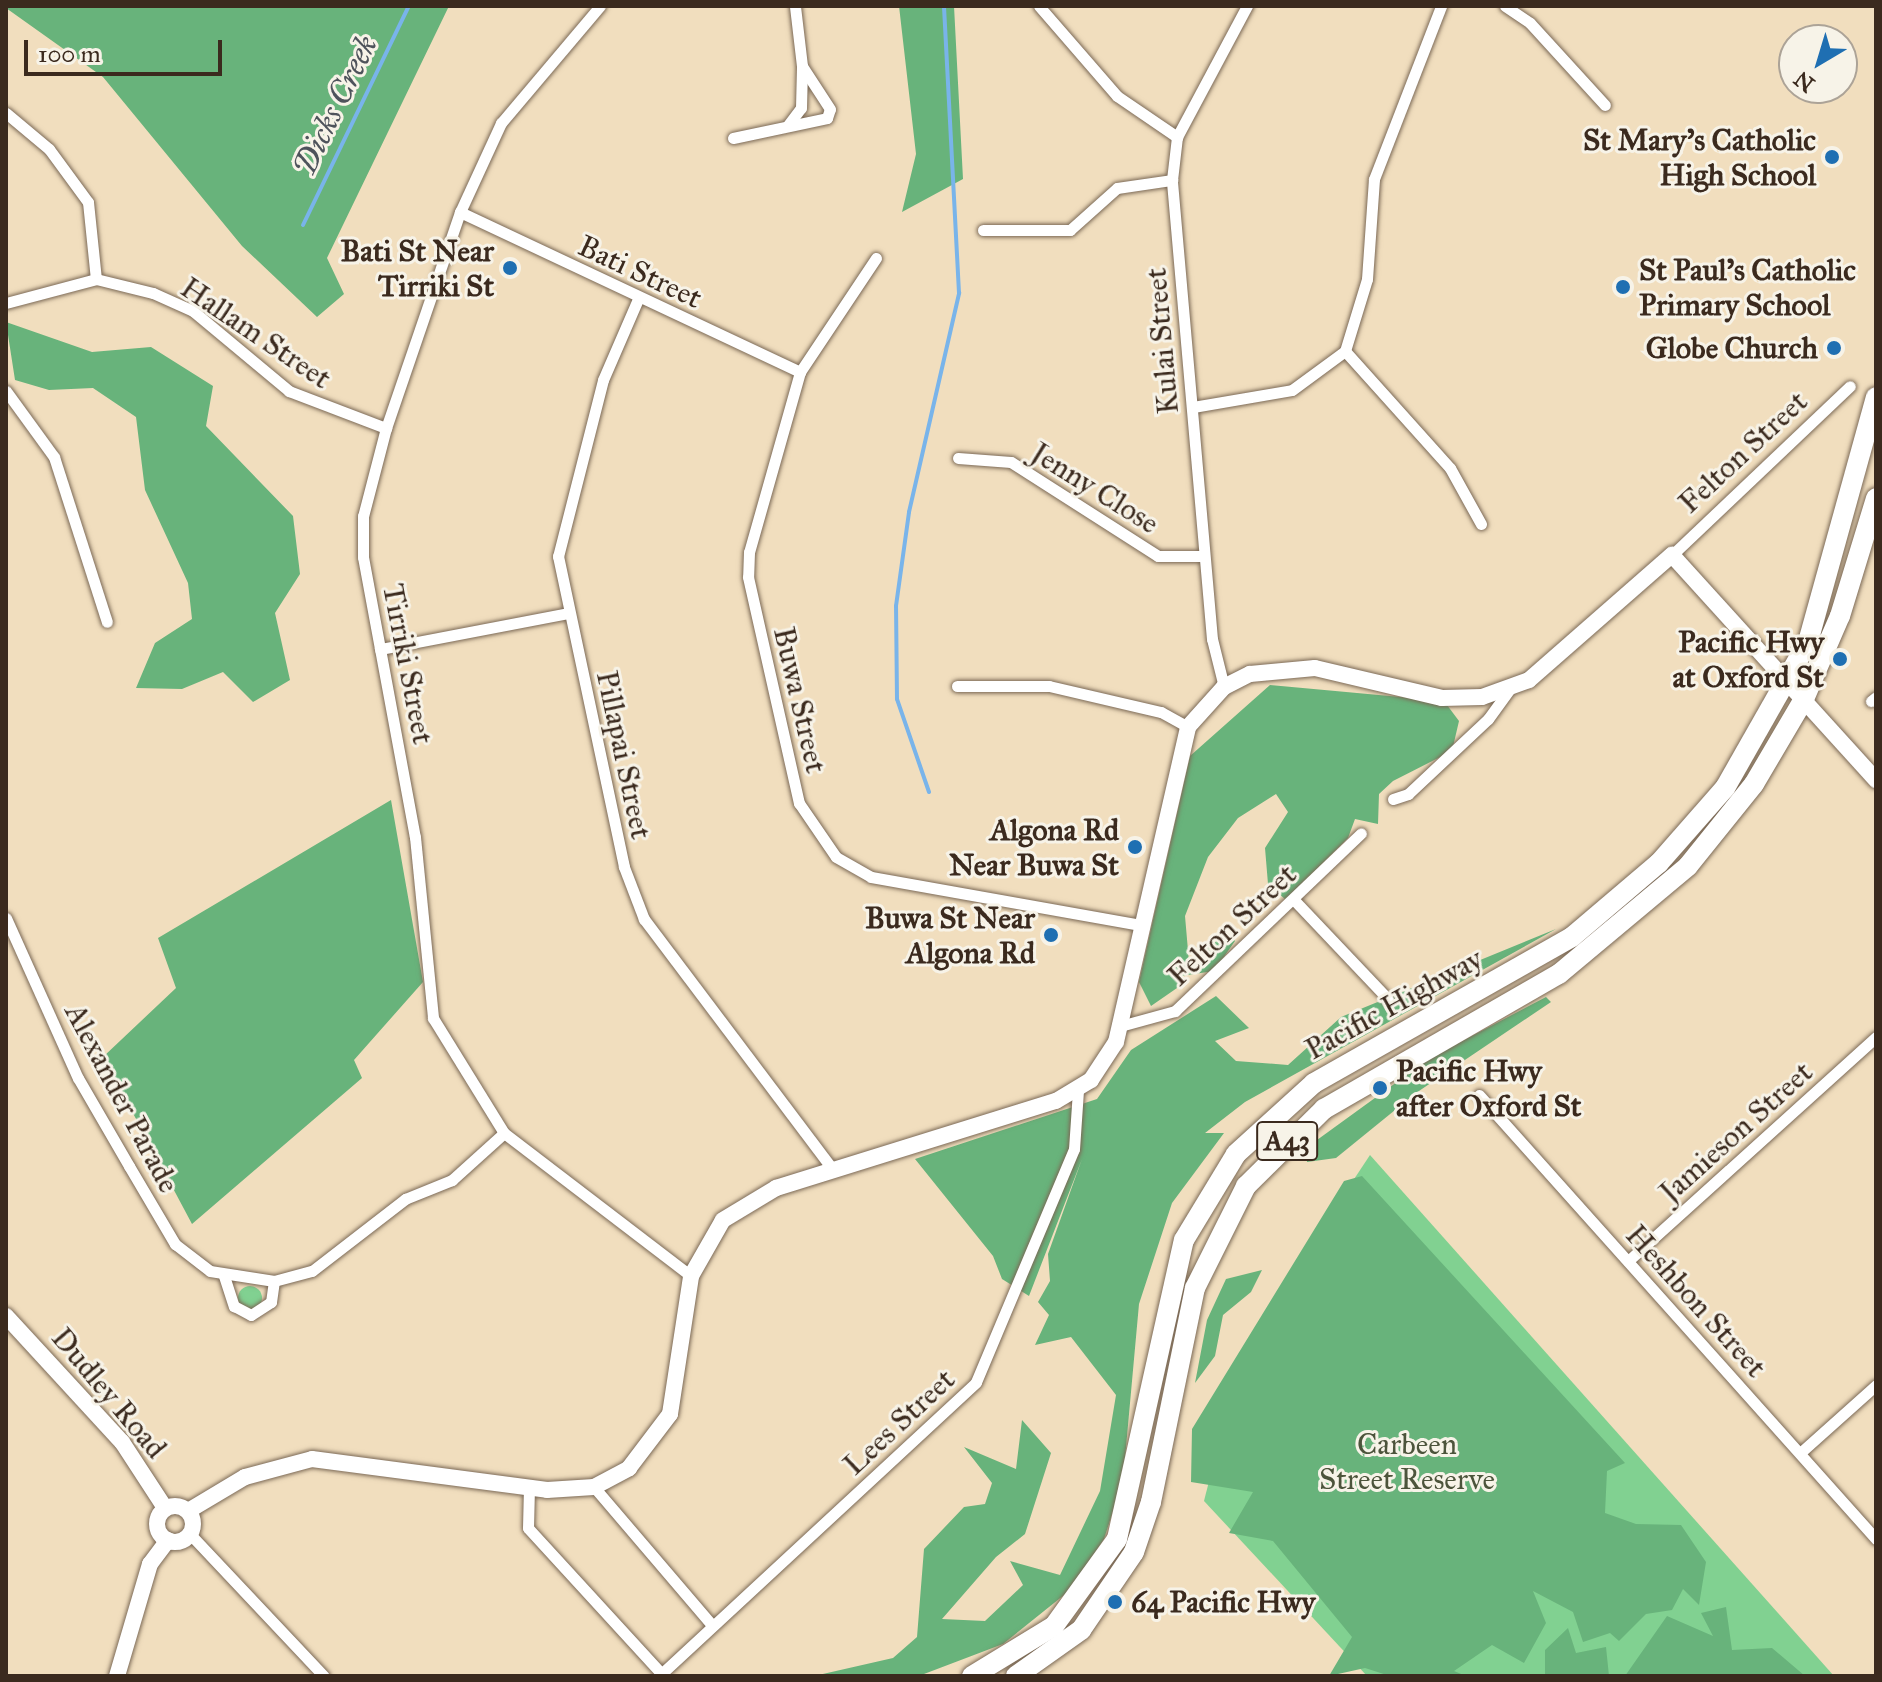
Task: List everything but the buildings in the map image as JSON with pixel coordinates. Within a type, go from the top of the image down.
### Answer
[{"type":"highway","name":"Pacific Highway","points":[[972,1676],[1054,1626],[1117,1539],[1184,1240],[1236,1154],[1314,1083],[1601,915],[1725,788],[1789,683],[1824,597],[1876,397]]},
{"type":"highway","name":"Pacific Highway","points":[[1016,1676],[1081,1630],[1129,1561],[1151,1502],[1195,1288],[1246,1186],[1324,1109],[1559,974],[1653,901],[1729,818],[1804,699],[1840,616],[1876,498]]},
{"type":"street","name":"Tirriki Street","points":[[600,6],[501,123],[460,212],[386,428],[362,536],[415,837],[430,1009],[504,1133],[691,1276]]},
{"type":"street","points":[[788,125],[801,108],[802,66],[795,6]]},
{"type":"street","points":[[1039,6],[1117,96],[1177,137]]},
{"type":"street","name":"Kulai Street","points":[[1224,687],[1204,556],[1172,180],[1177,137],[1247,6]]},
{"type":"street","points":[[1193,407],[1292,390],[1345,351],[1367,279],[1374,179],[1441,6]]},
{"type":"street","points":[[1505,6],[1530,23],[1605,105]]},
{"type":"street","points":[[733,138],[788,125],[820,123],[830,109],[802,66]]},
{"type":"street","points":[[6,113],[49,149],[88,202],[96,279],[6,303]]},
{"type":"street","points":[[983,230],[1070,230],[1117,188],[1172,180]]},
{"type":"street","name":"Bati Street","points":[[460,212],[638,299],[800,372]]},
{"type":"street","name":"Buwa Street","points":[[876,258],[800,372],[754,528],[748,577],[806,818],[836,857],[871,877],[1141,925]]},
{"type":"street","name":"Hallam Street","points":[[96,279],[183,305],[289,391],[386,428]]},
{"type":"street","name":"Pillapai Street","points":[[638,299],[603,380],[560,530],[568,613],[632,894],[833,1170]]},
{"type":"street","points":[[1345,351],[1450,468],[1481,524]]},
{"type":"street","name":"Felton Street","points":[[1672,555],[1850,386]]},
{"type":"street","points":[[6,391],[60,471],[107,622]]},
{"type":"street","name":"Jenny Close","points":[[958,458],[1011,462],[1158,556],[1204,556]]},
{"type":"street","points":[[1393,799],[1408,794],[1477,730],[1510,689],[1556,659],[1672,555],[1876,780]]},
{"type":"street","points":[[380,649],[568,613]]},
{"type":"street","points":[[168,1540],[157,1522],[165,1508],[188,1511],[245,1477],[312,1459],[529,1487],[594,1487],[636,1461],[670,1414],[691,1276],[712,1231],[735,1210],[833,1170],[1078,1090],[1110,1055],[1120,1026],[1188,727],[1224,687],[1250,674],[1315,668],[1442,698],[1510,689]]},
{"type":"street","points":[[957,686],[1049,686],[1161,712],[1188,727]]},
{"type":"street","name":"Felton Street","points":[[1120,1026],[1175,1011],[1295,901],[1361,833]]},
{"type":"street","points":[[1295,901],[1388,999]]},
{"type":"street","name":"Alexander Parade","points":[[6,918],[78,1078],[175,1244],[224,1276],[274,1281],[325,1263],[392,1207],[452,1180],[504,1133]]},
{"type":"street","name":"Jamieson Street","points":[[1628,1261],[1876,1037]]},
{"type":"street","name":"Lees Street","points":[[660,1675],[976,1382],[1074,1149],[1078,1090]]},
{"type":"street","name":"Heshbon Street","points":[[1479,1095],[1876,1539]]},
{"type":"street","name":"Alexander Parade","points":[[224,1276],[234,1306],[251,1315],[271,1302],[274,1281]]},
{"type":"street","name":"Dudley Road","points":[[6,1316],[122,1442],[165,1508]]},
{"type":"street","points":[[1800,1453],[1876,1385]]},
{"type":"street","points":[[529,1487],[528,1528],[660,1675]]},
{"type":"street","points":[[594,1487],[712,1625]]},
{"type":"street","points":[[188,1511],[190,1534],[324,1676]]},
{"type":"street","points":[[117,1676],[150,1564],[168,1540],[190,1534]]},
{"type":"green space","points":[[449,6],[327,258],[344,294],[317,317],[242,246],[103,77],[6,8]]},
{"type":"green space","points":[[899,6],[954,6],[963,179],[902,212],[916,154]]},
{"type":"green space","points":[[6,322],[92,352],[151,347],[213,386],[206,426],[293,516],[300,574],[275,613],[290,680],[253,702],[223,672],[182,689],[136,688],[155,643],[192,619],[188,583],[145,490],[136,417],[93,388],[49,390],[15,380]]},
{"type":"green space","points":[[1270,685],[1444,701],[1459,721],[1452,751],[1393,781],[1379,794],[1378,824],[1355,819],[1348,838],[1286,900],[1268,884],[1265,848],[1288,812],[1276,794],[1238,818],[1208,857],[1185,916],[1189,962],[1228,932],[1235,941],[1214,971],[1181,976],[1177,988],[1151,1006],[1139,982],[1190,756]]},
{"type":"green space","points":[[391,800],[423,982],[354,1060],[362,1078],[192,1224],[103,1057],[176,988],[158,938]]},
{"type":"green space","points":[[1556,929],[1245,1102],[1205,1133],[1224,1133],[1172,1203],[1139,1304],[1123,1480],[1104,1539],[1069,1591],[1003,1644],[924,1674],[814,1676],[893,1658],[917,1637],[924,1549],[964,1507],[985,1504],[992,1483],[964,1447],[1016,1469],[1022,1420],[1051,1453],[1025,1534],[996,1557],[942,1619],[985,1621],[1023,1585],[1010,1561],[1060,1575],[1100,1491],[1116,1395],[1071,1337],[1035,1345],[1049,1315],[1038,1302],[1050,1281],[1048,1254],[1082,1159],[1029,1296],[1002,1279],[993,1256],[915,1159],[1097,1099],[1131,1050],[1216,996],[1249,1028],[1215,1041],[1236,1061],[1288,1065],[1341,1017]]},
{"type":"green space","points":[[1546,997],[1551,1002],[1416,1093],[1336,1158],[1307,1162],[1306,1148],[1430,1058]]},
{"type":"green space","name":"Carbeen Street Reserve","points":[[1370,1155],[1834,1676],[1367,1676],[1204,1501],[1243,1347]]},
{"type":"green space","name":"Carbeen Street Reserve","points":[[1362,1176],[1625,1463],[1607,1471],[1605,1513],[1636,1524],[1681,1525],[1706,1562],[1699,1605],[1683,1589],[1672,1610],[1646,1614],[1619,1641],[1610,1633],[1583,1642],[1573,1612],[1533,1591],[1546,1623],[1524,1663],[1492,1645],[1454,1671],[1466,1676],[1390,1676],[1365,1668],[1329,1676],[1352,1637],[1273,1541],[1229,1533],[1253,1492],[1191,1482],[1192,1429],[1344,1181]]},
{"type":"green space","points":[[1262,1270],[1251,1292],[1223,1315],[1215,1356],[1195,1383],[1207,1320],[1226,1279]]},
{"type":"green space","points":[[250,1286],[259,1289],[262,1298],[259,1307],[250,1310],[241,1307],[238,1298],[241,1289]]},
{"type":"green space","points":[[1726,1607],[1732,1650],[1772,1648],[1805,1676],[1625,1676],[1667,1616],[1713,1636],[1701,1613]]},
{"type":"green space","points":[[1568,1628],[1576,1653],[1606,1647],[1609,1676],[1545,1676],[1545,1650]]},
{"type":"waterway","name":"Dicks Creek","points":[[303,225],[409,6]]},
{"type":"waterway","points":[[929,792],[897,699],[896,606],[909,512],[959,293],[944,6]]},
{"type":"place","name":"St Mary's Catholic High School","points":[[1832,157]]},
{"type":"place","name":"Bati St Near Tirriki St","points":[[510,268]]},
{"type":"place","name":"St Paul's Catholic Primary School","points":[[1623,287]]},
{"type":"place","name":"Globe Church","points":[[1834,348]]},
{"type":"place","name":"Pacific Hwy at Oxford St","points":[[1840,659]]},
{"type":"place","name":"Algona Rd Near Buwa St","points":[[1135,847]]},
{"type":"place","name":"Buwa St Near Algona Rd","points":[[1051,935]]},
{"type":"place","name":"Pacific Hwy after Oxford St","points":[[1380,1088]]},
{"type":"place","name":"64 Pacific Hwy","points":[[1115,1602]]}]
